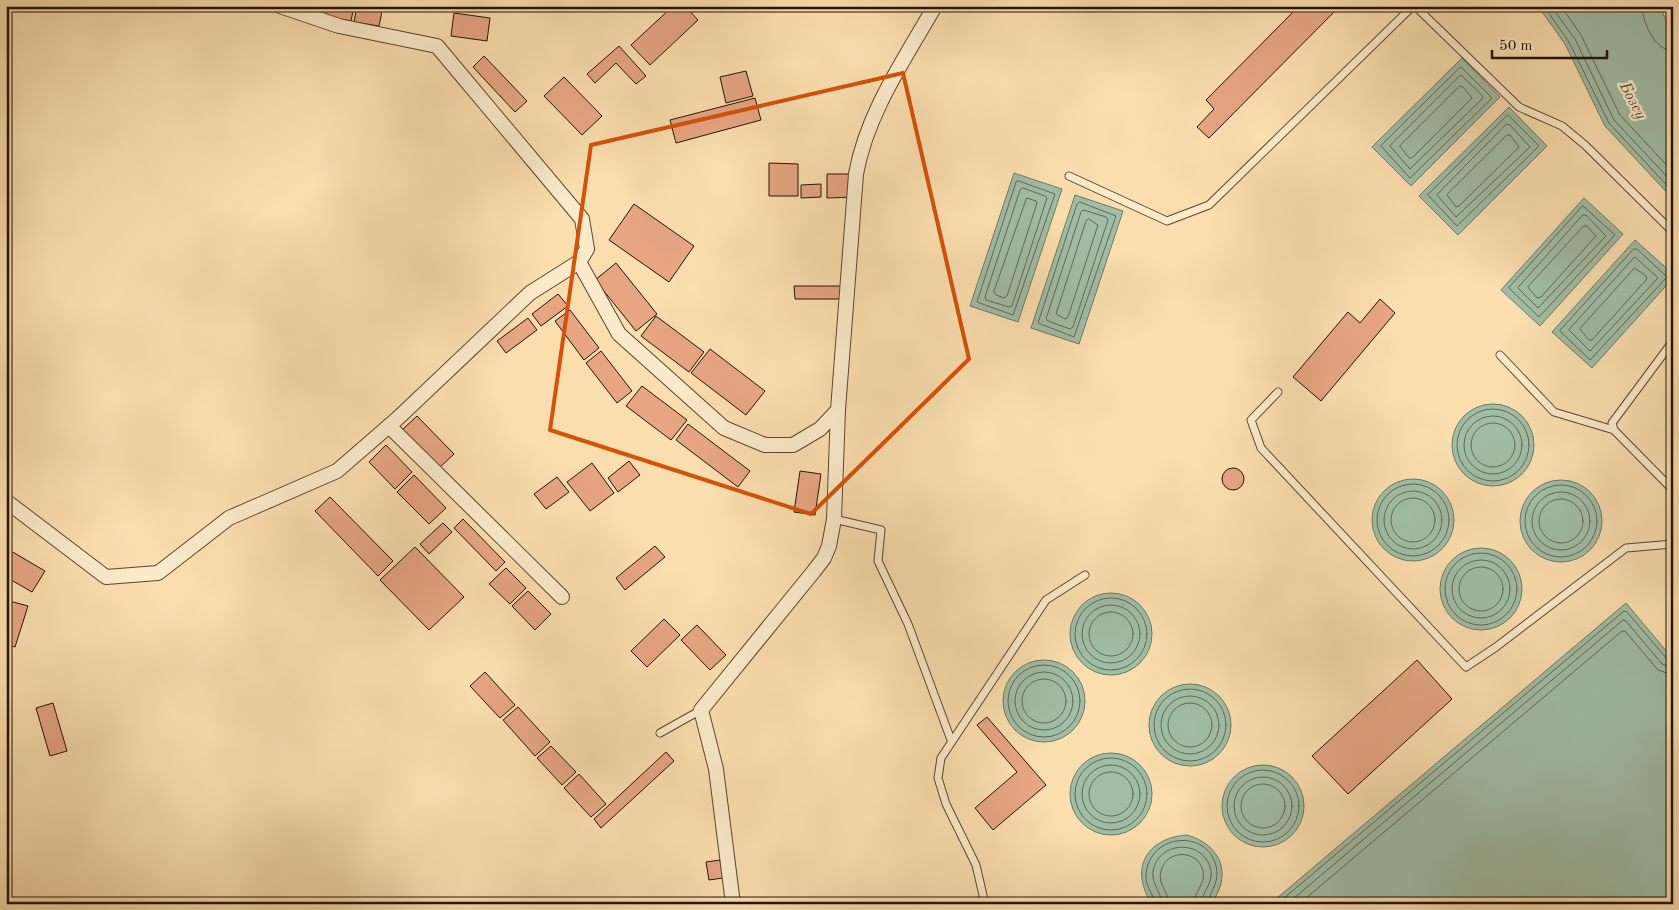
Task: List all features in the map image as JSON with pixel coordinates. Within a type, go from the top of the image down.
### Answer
[{"type":"street","points":[[6,501],[106,576],[158,573],[229,518],[337,471],[389,426],[530,293],[579,262],[587,249],[582,219],[437,46],[339,26],[280,6]]},
{"type":"street","points":[[733,904],[716,769],[702,710],[824,558],[834,519],[838,410],[856,174],[860,151],[884,96],[935,6]]},
{"type":"street","points":[[579,262],[619,334],[724,428],[765,446],[793,445],[820,429],[838,410]]},
{"type":"street","points":[[389,426],[562,597]]},
{"type":"lane","points":[[1070,176],[1167,221],[1209,205],[1414,6],[1520,107],[1562,126],[1585,146],[1673,232]]},
{"type":"lane","points":[[1673,341],[1612,423],[1614,430],[1673,490]]},
{"type":"lane","points":[[1500,355],[1554,412],[1614,430]]},
{"type":"lane","points":[[1278,392],[1251,420],[1261,448],[1466,667],[1626,548],[1673,544]]},
{"type":"lane","points":[[834,519],[881,530],[878,561],[908,624],[951,740]]},
{"type":"lane","points":[[985,904],[976,865],[946,804],[938,778],[941,758],[951,740],[1046,600],[1084,575]]},
{"type":"lane","points":[[660,733],[702,710]]},
{"type":"highlighted area","points":[[903,73],[969,359],[811,514],[550,430],[591,145]]},
{"type":"water","name":"Бозсу","points":[[1538,6],[1660,6],[1673,37],[1673,199],[1605,126],[1565,44]]},
{"type":"water","points":[[1462,58],[1500,97],[1411,186],[1372,147]]},
{"type":"water","points":[[1509,107],[1547,146],[1458,235],[1419,196]]},
{"type":"water","points":[[1014,173],[1062,189],[1018,322],[970,306]]},
{"type":"water","points":[[1075,195],[1123,211],[1079,344],[1031,328]]},
{"type":"water","points":[[1584,198],[1623,234],[1540,326],[1501,290]]},
{"type":"water","points":[[1635,240],[1673,274],[1673,278],[1592,368],[1552,332]]},
{"type":"water","points":[[1493,404],[1509,407],[1522,416],[1531,429],[1534,445],[1531,461],[1522,474],[1509,483],[1493,486],[1477,483],[1464,474],[1455,461],[1452,445],[1455,429],[1464,416],[1477,407]]},
{"type":"water","points":[[1413,479],[1429,482],[1442,491],[1451,504],[1454,520],[1451,536],[1442,549],[1429,558],[1413,561],[1397,558],[1384,549],[1375,536],[1372,520],[1375,504],[1384,491],[1397,482]]},
{"type":"water","points":[[1561,480],[1577,483],[1590,492],[1599,505],[1602,521],[1599,537],[1590,550],[1577,559],[1561,562],[1545,559],[1532,550],[1523,537],[1520,521],[1523,505],[1532,492],[1545,483]]},
{"type":"water","points":[[1481,548],[1497,551],[1510,560],[1519,573],[1522,589],[1519,605],[1510,618],[1497,627],[1481,630],[1465,627],[1452,618],[1443,605],[1440,589],[1443,573],[1452,560],[1465,551]]},
{"type":"water","points":[[1111,593],[1127,596],[1140,605],[1149,618],[1152,634],[1149,650],[1140,663],[1127,672],[1111,675],[1095,672],[1082,663],[1073,650],[1070,634],[1073,618],[1082,605],[1095,596]]},
{"type":"water","points":[[1626,603],[1673,659],[1673,904],[1270,904]]},
{"type":"water","points":[[1044,660],[1060,663],[1073,672],[1082,685],[1085,701],[1082,717],[1073,730],[1060,739],[1044,742],[1028,739],[1015,730],[1006,717],[1003,701],[1006,685],[1015,672],[1028,663]]},
{"type":"water","points":[[1190,684],[1206,688],[1219,696],[1227,709],[1231,725],[1227,741],[1219,754],[1206,762],[1190,766],[1174,762],[1161,754],[1153,741],[1149,725],[1153,709],[1161,696],[1174,688]]},
{"type":"water","points":[[1111,753],[1127,756],[1140,765],[1149,778],[1152,794],[1149,810],[1140,823],[1127,832],[1111,835],[1095,832],[1082,823],[1073,810],[1070,794],[1073,778],[1082,765],[1095,756]]},
{"type":"water","points":[[1263,765],[1279,768],[1292,777],[1301,790],[1304,806],[1301,822],[1292,835],[1279,844],[1263,847],[1247,844],[1234,835],[1225,822],[1222,806],[1225,790],[1234,777],[1247,768]]},
{"type":"water","points":[[1187,835],[1208,846],[1220,862],[1222,872],[1218,893],[1211,904],[1152,904],[1145,891],[1142,879],[1142,868],[1146,858],[1152,849],[1161,842],[1173,837]]},
{"type":"building","points":[[324,6],[354,6],[351,21],[322,16]]},
{"type":"building","points":[[357,6],[383,6],[379,26],[354,22]]},
{"type":"building","points":[[673,6],[685,6],[698,20],[650,65],[631,45]]},
{"type":"building","points":[[1299,6],[1340,6],[1209,138],[1197,127],[1214,109],[1206,100]]},
{"type":"building","points":[[454,13],[490,18],[487,41],[451,36]]},
{"type":"building","points":[[619,46],[646,76],[636,84],[616,63],[595,83],[587,74]]},
{"type":"building","points":[[484,56],[527,101],[515,112],[473,67]]},
{"type":"building","points":[[746,71],[753,96],[726,103],[720,77]]},
{"type":"building","points":[[564,77],[602,116],[582,135],[544,96]]},
{"type":"building","points":[[755,98],[761,120],[676,143],[670,120]]},
{"type":"building","points":[[769,163],[798,164],[798,196],[769,196]]},
{"type":"building","points":[[827,174],[856,174],[856,197],[827,198]]},
{"type":"building","points":[[821,184],[821,197],[801,198],[801,185]]},
{"type":"building","points":[[634,204],[694,246],[669,282],[609,240]]},
{"type":"building","points":[[616,263],[657,314],[636,331],[595,280]]},
{"type":"building","points":[[794,286],[848,286],[848,299],[795,299]]},
{"type":"building","points":[[558,294],[568,306],[541,326],[532,314]]},
{"type":"building","points":[[1380,299],[1395,313],[1321,401],[1293,377],[1348,312],[1360,323]]},
{"type":"building","points":[[570,310],[599,348],[584,360],[555,321]]},
{"type":"building","points":[[656,316],[704,352],[689,372],[641,336]]},
{"type":"building","points":[[528,318],[537,330],[506,353],[497,341]]},
{"type":"building","points":[[710,349],[765,391],[746,415],[691,373]]},
{"type":"building","points":[[601,351],[632,391],[617,403],[586,363]]},
{"type":"building","points":[[642,386],[687,420],[671,440],[626,406]]},
{"type":"building","points":[[417,416],[454,454],[439,468],[402,430]]},
{"type":"building","points":[[688,424],[750,471],[738,487],[676,440]]},
{"type":"building","points":[[386,445],[412,472],[395,489],[369,462]]},
{"type":"building","points":[[629,461],[640,475],[618,492],[608,478]]},
{"type":"building","points":[[592,463],[614,493],[590,511],[567,482]]},
{"type":"building","points":[[1233,468],[1241,471],[1244,479],[1241,487],[1233,490],[1225,487],[1222,479],[1225,471]]},
{"type":"building","points":[[800,471],[821,474],[815,515],[794,512]]},
{"type":"building","points":[[414,475],[446,508],[429,524],[397,492]]},
{"type":"building","points":[[557,477],[569,492],[546,509],[534,494]]},
{"type":"building","points":[[330,497],[393,561],[378,576],[315,511]]},
{"type":"building","points":[[463,519],[505,562],[496,571],[454,528]]},
{"type":"building","points":[[443,523],[452,532],[429,554],[420,544]]},
{"type":"building","points":[[655,546],[665,557],[625,590],[616,578]]},
{"type":"building","points":[[415,547],[464,597],[429,630],[380,580]]},
{"type":"building","points":[[11,551],[45,571],[32,592],[6,577],[6,559]]},
{"type":"building","points":[[506,568],[526,588],[510,604],[489,584]]},
{"type":"building","points":[[528,591],[551,614],[535,630],[512,606]]},
{"type":"building","points":[[6,600],[28,606],[15,647],[6,644]]},
{"type":"building","points":[[664,619],[680,635],[647,667],[631,651]]},
{"type":"building","points":[[697,625],[726,655],[710,670],[681,640]]},
{"type":"building","points":[[1417,660],[1452,699],[1348,794],[1312,756]]},
{"type":"building","points":[[485,672],[515,705],[500,718],[470,686]]},
{"type":"building","points":[[53,703],[67,751],[50,756],[36,708]]},
{"type":"building","points":[[518,707],[550,742],[535,756],[503,720]]},
{"type":"building","points":[[987,717],[1046,785],[993,830],[975,808],[1017,772],[977,725]]},
{"type":"building","points":[[551,746],[576,772],[562,785],[537,758]]},
{"type":"building","points":[[666,752],[674,761],[601,828],[594,819]]},
{"type":"building","points":[[579,774],[606,804],[591,817],[564,788]]},
{"type":"building","points":[[720,860],[723,878],[709,880],[706,862]]}]
